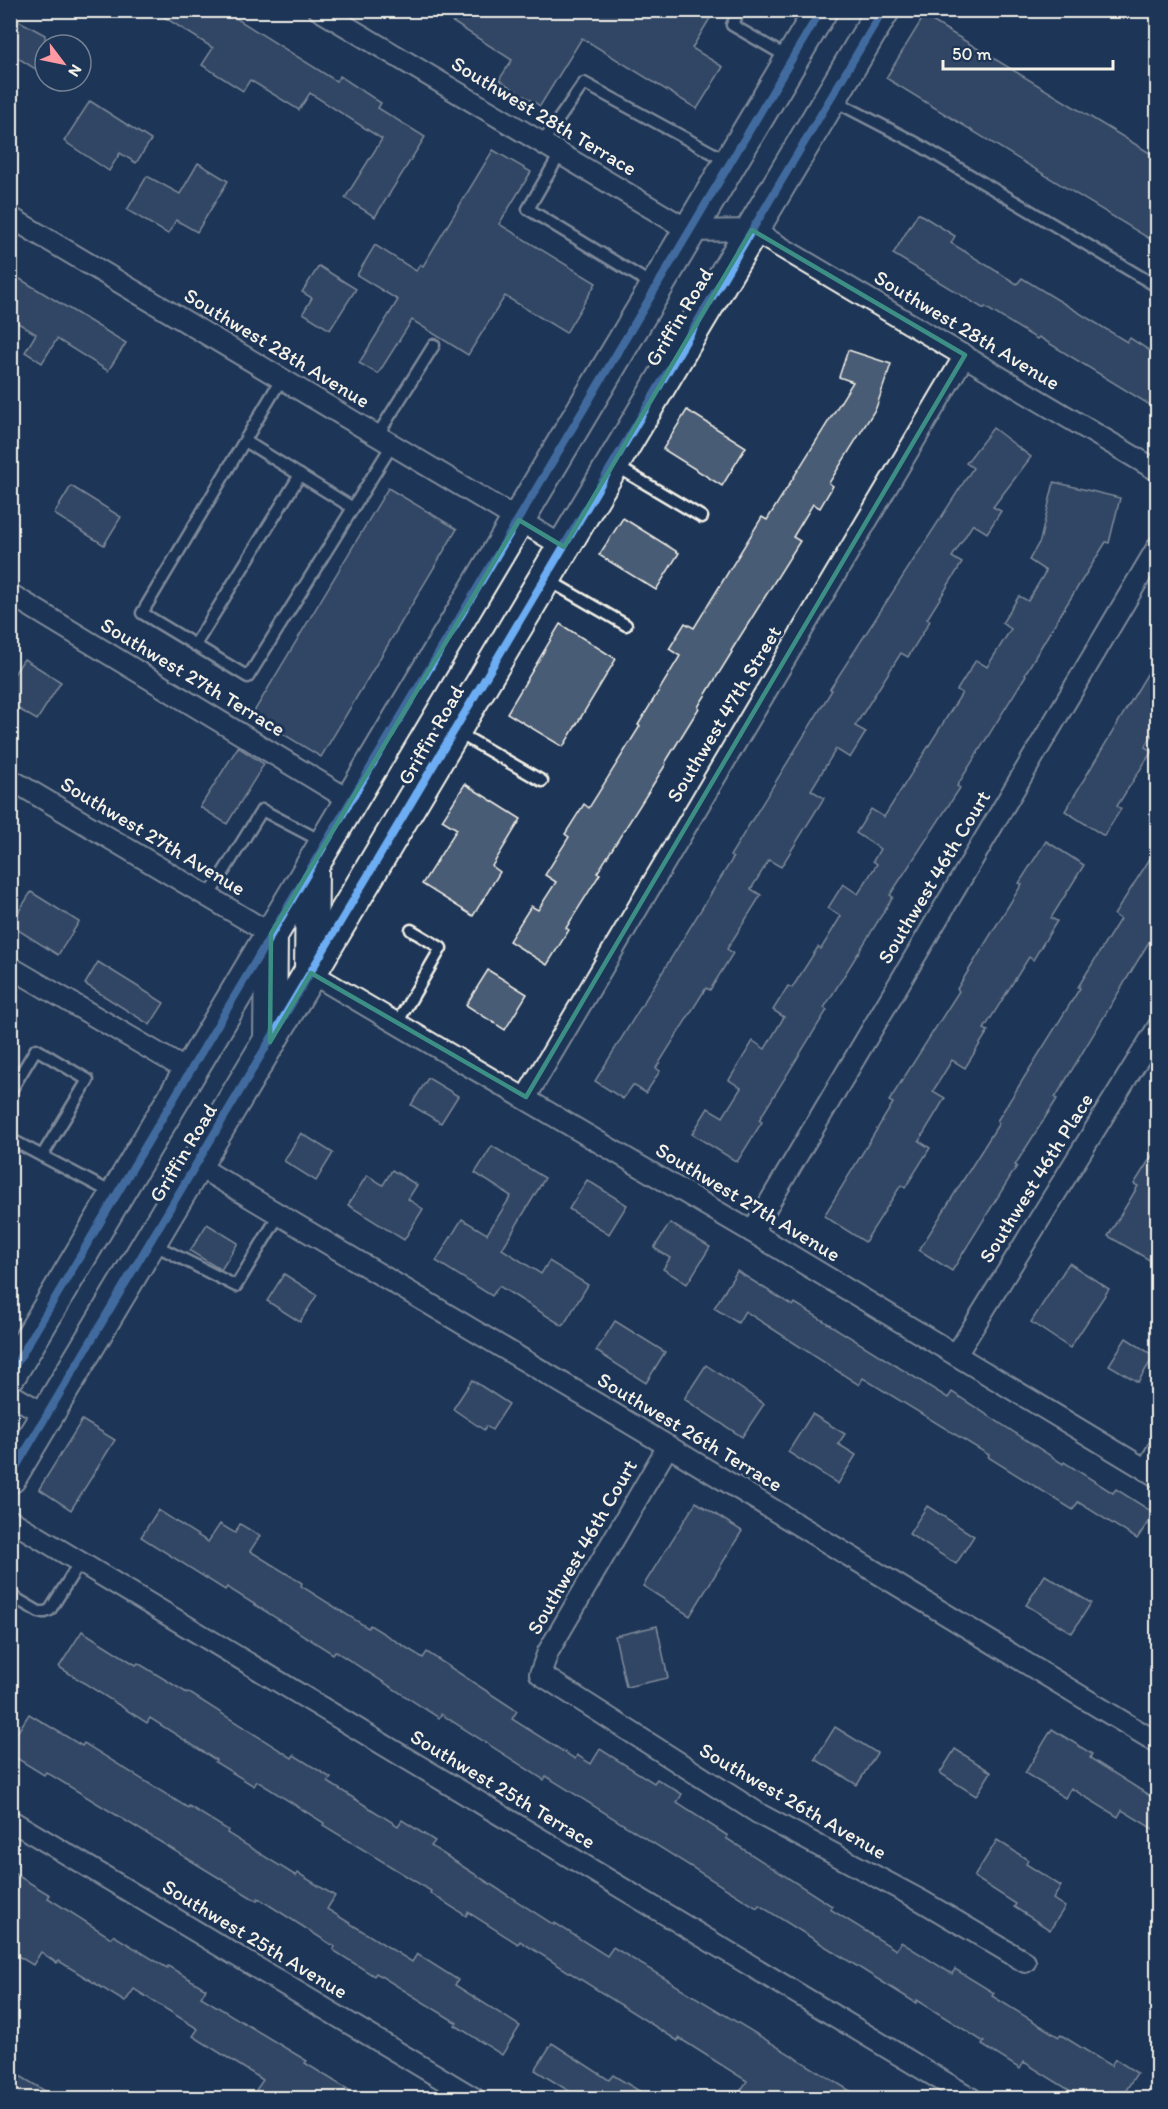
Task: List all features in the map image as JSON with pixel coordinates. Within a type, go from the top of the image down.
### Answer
[{"type":"main road","name":"Griffin Road","points":[[10,1374],[821,10]]},
{"type":"main road","name":"Griffin Road","points":[[10,1477],[883,10]]},
{"type":"main road","points":[[311,973],[319,855]]},
{"type":"main road","points":[[270,1042],[271,934]]},
{"type":"street","name":"Southwest 28th Terrace","points":[[320,10],[690,231]]},
{"type":"street","name":"Southwest 28th Avenue","points":[[10,218],[564,547]]},
{"type":"street","points":[[690,231],[752,231]]},
{"type":"street","name":"Southwest 28th Avenue","points":[[752,231],[1158,471]]},
{"type":"street","name":"Southwest 47th Street","points":[[526,1097],[965,355]]},
{"type":"street","name":"Southwest 46th Court","points":[[752,1232],[1158,546]]},
{"type":"street","name":"Southwest 27th Terrace","points":[[10,594],[351,801]]},
{"type":"street","name":"Southwest 27th Avenue","points":[[10,779],[271,934]]},
{"type":"street","points":[[10,968],[190,1072]]},
{"type":"street","name":"Southwest 27th Avenue","points":[[311,973],[526,1097],[1152,1473]]},
{"type":"street","name":"Southwest 46th Place","points":[[956,1355],[1158,1027]]},
{"type":"street","name":"Southwest 26th Terrace","points":[[196,1165],[668,1446],[1158,1743]]},
{"type":"street","points":[[10,1394],[48,1416]]},
{"type":"street","name":"Southwest 46th Court","points":[[540,1674],[548,1652],[668,1446]]},
{"type":"street","points":[[1152,1473],[1158,1449]]},
{"type":"street","name":"Southwest 25th Terrace","points":[[10,1520],[971,2098]]},
{"type":"street","name":"Southwest 26th Avenue","points":[[540,1674],[761,1815],[922,1901],[1025,1962]]},
{"type":"street","name":"Southwest 25th Avenue","points":[[10,1820],[474,2098]]},
{"type":"lane","points":[[741,10],[732,25],[792,60]]},
{"type":"lane","points":[[542,143],[584,83],[731,164]]},
{"type":"lane","points":[[830,99],[916,143],[1158,286]]},
{"type":"lane","points":[[560,154],[528,209],[657,287]]},
{"type":"lane","points":[[282,378],[142,613],[248,677],[353,508],[384,441],[434,345]]},
{"type":"lane","points":[[245,441],[353,508]]},
{"type":"lane","points":[[613,465],[702,517]]},
{"type":"lane","points":[[195,645],[300,475]]},
{"type":"lane","points":[[545,579],[626,625]]},
{"type":"lane","points":[[455,730],[542,781]]},
{"type":"lane","points":[[208,897],[262,810],[319,855]]},
{"type":"lane","points":[[397,1023],[441,948],[411,930]]},
{"type":"lane","points":[[10,1092],[36,1049],[88,1080],[42,1156]]},
{"type":"lane","points":[[10,1139],[117,1195]]},
{"type":"lane","points":[[150,1242],[236,1286],[279,1215]]},
{"type":"lane","points":[[10,1595],[39,1612],[50,1610],[80,1562]]},
{"type":"highlighted area","points":[[752,230],[965,355],[526,1097],[311,973],[270,1042],[271,934],[519,520],[564,547]]},
{"type":"building","points":[[153,10],[223,10],[336,81],[340,76],[381,103],[378,108],[425,137],[375,217],[345,198],[382,139],[310,93],[299,110],[250,80],[243,91],[202,65],[213,48]]},
{"type":"building","points":[[434,10],[715,10],[692,48],[723,67],[697,109],[582,38],[540,106],[499,80],[512,60]]},
{"type":"building","points":[[10,16],[41,33],[33,33],[33,67],[10,53]]},
{"type":"building","points":[[924,16],[1158,158],[1158,244],[886,78]]},
{"type":"building","points":[[90,101],[151,140],[136,163],[120,153],[109,171],[64,141]]},
{"type":"building","points":[[493,150],[531,172],[499,224],[596,283],[566,333],[505,296],[468,355],[412,320],[378,374],[359,363],[398,300],[357,275],[375,245],[416,271],[420,264],[423,266]]},
{"type":"building","points":[[198,163],[228,181],[197,232],[176,220],[168,234],[127,210],[147,176],[180,194]]},
{"type":"building","points":[[918,213],[955,236],[951,243],[1017,284],[1022,278],[1127,342],[1130,338],[1158,356],[1158,410],[1039,337],[1037,339],[985,307],[984,309],[893,254]]},
{"type":"building","points":[[319,266],[356,289],[330,330],[303,313],[312,298],[302,292]]},
{"type":"building","points":[[10,273],[126,343],[108,371],[57,339],[42,363],[25,352],[36,334],[10,318]]},
{"type":"building","points":[[848,350],[891,364],[876,408],[829,483],[833,486],[820,508],[813,504],[793,537],[800,541],[731,651],[666,764],[597,873],[600,874],[566,928],[569,930],[547,965],[509,941],[531,906],[538,910],[556,882],[545,875],[569,837],[565,834],[584,804],[589,808],[680,656],[669,649],[685,623],[694,628],[762,517],[767,520],[853,382],[839,377]]},
{"type":"building","points":[[687,410],[746,447],[722,486],[663,449]]},
{"type":"building","points":[[993,428],[1031,457],[993,507],[1001,511],[987,533],[973,524],[952,557],[962,563],[927,619],[930,621],[908,657],[901,653],[855,726],[866,732],[850,758],[836,749],[811,790],[824,798],[781,867],[769,860],[751,889],[761,895],[727,949],[733,953],[710,990],[706,988],[656,1068],[660,1071],[646,1093],[633,1085],[623,1099],[595,1081],[733,858],[730,856],[832,690],[830,689],[973,468],[966,463]]},
{"type":"building","points":[[1054,482],[1120,498],[1109,543],[1106,542],[1057,620],[1026,675],[957,786],[960,788],[890,895],[893,897],[824,1008],[827,1010],[759,1120],[762,1122],[737,1162],[692,1134],[708,1108],[723,1117],[741,1088],[729,1080],[753,1041],[765,1049],[784,1017],[773,1010],[788,986],[792,988],[818,947],[821,949],[841,916],[828,908],[843,884],[858,894],[877,864],[873,861],[880,849],[856,833],[871,809],[884,817],[962,693],[957,690],[976,660],[987,667],[1011,629],[1002,623],[1019,596],[1028,601],[1046,571],[1029,560],[1040,541]]},
{"type":"building","points":[[71,486],[121,517],[104,545],[54,514]]},
{"type":"building","points":[[388,488],[457,529],[321,757],[252,715]]},
{"type":"building","points":[[623,518],[679,553],[656,590],[599,555]]},
{"type":"building","points":[[560,624],[616,659],[563,747],[507,713]]},
{"type":"building","points":[[1158,656],[1158,726],[1145,747],[1152,751],[1117,806],[1121,809],[1104,836],[1065,811]]},
{"type":"building","points":[[24,659],[61,682],[37,720],[10,704],[10,680]]},
{"type":"building","points":[[238,747],[264,764],[227,824],[200,807]]},
{"type":"building","points":[[465,784],[521,819],[492,866],[500,872],[473,916],[422,884],[457,829],[442,820]]},
{"type":"building","points":[[1046,841],[1084,865],[1051,918],[1057,921],[1033,960],[1029,957],[984,1029],[988,1031],[965,1068],[952,1060],[933,1091],[945,1098],[919,1141],[930,1148],[905,1188],[901,1185],[865,1242],[824,1216],[893,1103],[889,1101],[959,991],[957,989]]},
{"type":"building","points":[[1158,846],[1158,927],[1055,1098],[1057,1099],[1015,1165],[1017,1166],[952,1271],[919,1250],[1080,988],[1078,987],[1120,919],[1114,915]]},
{"type":"building","points":[[31,892],[79,922],[58,955],[10,925]]},
{"type":"building","points":[[98,962],[164,1003],[150,1025],[85,984]]},
{"type":"building","points":[[488,970],[527,994],[505,1030],[466,1005]]},
{"type":"building","points":[[428,1078],[458,1096],[441,1123],[411,1105]]},
{"type":"building","points":[[301,1133],[333,1153],[316,1181],[284,1161]]},
{"type":"building","points":[[492,1146],[545,1178],[502,1249],[541,1274],[549,1261],[588,1285],[563,1326],[499,1286],[492,1296],[436,1261],[462,1219],[487,1234],[511,1196],[475,1173]]},
{"type":"building","points":[[1158,1146],[1158,1265],[1108,1236],[1138,1186],[1134,1184]]},
{"type":"building","points":[[392,1170],[417,1185],[408,1199],[423,1209],[404,1240],[348,1205],[367,1175],[383,1185]]},
{"type":"building","points":[[587,1180],[627,1205],[609,1234],[569,1209]]},
{"type":"building","points":[[670,1223],[710,1247],[687,1284],[663,1269],[670,1258],[654,1248]]},
{"type":"building","points":[[207,1224],[238,1243],[221,1270],[190,1251]]},
{"type":"building","points":[[1069,1263],[1109,1289],[1070,1348],[1031,1322]]},
{"type":"building","points":[[737,1271],[793,1306],[795,1303],[948,1398],[952,1392],[1063,1464],[1064,1462],[1113,1493],[1116,1489],[1154,1513],[1137,1539],[1078,1502],[1073,1510],[988,1457],[989,1455],[863,1378],[859,1385],[745,1311],[738,1323],[714,1308]]},
{"type":"building","points":[[284,1274],[317,1295],[300,1322],[267,1301]]},
{"type":"building","points":[[615,1321],[665,1352],[646,1383],[596,1351]]},
{"type":"building","points":[[1126,1338],[1154,1356],[1138,1382],[1109,1365]]},
{"type":"building","points":[[706,1365],[764,1404],[742,1437],[684,1399]]},
{"type":"building","points":[[472,1380],[509,1404],[492,1430],[486,1426],[484,1430],[453,1409]]},
{"type":"building","points":[[812,1414],[845,1434],[838,1444],[856,1455],[838,1484],[788,1452]]},
{"type":"building","points":[[82,1420],[115,1440],[71,1510],[39,1489]]},
{"type":"building","points":[[696,1502],[742,1531],[690,1616],[643,1586]]},
{"type":"building","points":[[927,1506],[974,1536],[956,1564],[909,1534]]},
{"type":"building","points":[[158,1510],[208,1542],[220,1524],[235,1533],[240,1524],[260,1536],[250,1551],[368,1628],[370,1625],[423,1658],[427,1652],[517,1711],[512,1719],[575,1759],[577,1755],[591,1764],[600,1749],[654,1783],[657,1779],[682,1794],[677,1803],[728,1836],[726,1838],[832,1906],[830,1909],[896,1950],[901,1942],[952,1974],[955,1969],[994,1993],[992,1996],[1059,2037],[1061,2035],[1111,2066],[1115,2059],[1137,2073],[1121,2098],[1082,2098],[1024,2062],[1020,2069],[982,2045],[984,2042],[917,2000],[916,2003],[759,1905],[757,1908],[546,1776],[544,1780],[441,1714],[439,1718],[335,1651],[333,1654],[227,1587],[225,1590],[141,1537]]},
{"type":"building","points":[[1045,1575],[1091,1603],[1072,1633],[1026,1605]]},
{"type":"building","points":[[657,1626],[668,1678],[626,1687],[615,1636]]},
{"type":"building","points":[[82,1631],[136,1665],[138,1663],[188,1692],[292,1758],[294,1755],[331,1778],[328,1782],[398,1826],[402,1820],[435,1841],[431,1846],[554,1925],[555,1923],[607,1956],[613,1947],[862,2098],[736,2098],[747,2081],[679,2038],[678,2041],[520,1941],[518,1944],[468,1912],[466,1916],[430,1893],[431,1891],[323,1825],[324,1823],[257,1781],[254,1786],[150,1718],[147,1723],[59,1667]]},
{"type":"building","points":[[29,1714],[82,1746],[84,1743],[188,1808],[189,1806],[228,1830],[227,1833],[296,1876],[298,1873],[335,1896],[327,1909],[412,1962],[417,1954],[458,1980],[455,1985],[520,2026],[502,2055],[455,2025],[457,2023],[376,1973],[374,1976],[333,1950],[335,1947],[258,1898],[257,1901],[46,1772],[44,1775],[10,1754],[10,1744]]},
{"type":"building","points":[[835,1727],[877,1753],[857,1785],[815,1759]]},
{"type":"building","points":[[1052,1729],[1092,1754],[1090,1758],[1158,1801],[1158,1832],[1122,1810],[1118,1817],[1071,1788],[1065,1798],[1025,1773]]},
{"type":"building","points":[[955,1749],[991,1772],[976,1796],[940,1773]]},
{"type":"building","points":[[997,1840],[1028,1860],[1026,1864],[1061,1886],[1053,1899],[1065,1907],[1050,1930],[1014,1907],[1016,1904],[974,1877]]},
{"type":"building","points":[[10,1871],[50,1895],[48,1898],[111,1938],[113,1935],[206,1989],[201,1997],[307,2061],[305,2063],[362,2098],[269,2098],[256,2090],[263,2080],[193,2036],[198,2029],[134,1989],[125,2002],[41,1952],[33,1965],[10,1951]]},
{"type":"building","points":[[552,2043],[609,2080],[613,2075],[651,2098],[580,2098],[535,2070]]},
{"type":"building","points":[[10,2070],[57,2098],[10,2098]]},
{"type":"cycle path","points":[[10,1374],[821,10]]},
{"type":"cycle path","points":[[10,1477],[883,10]]}]
